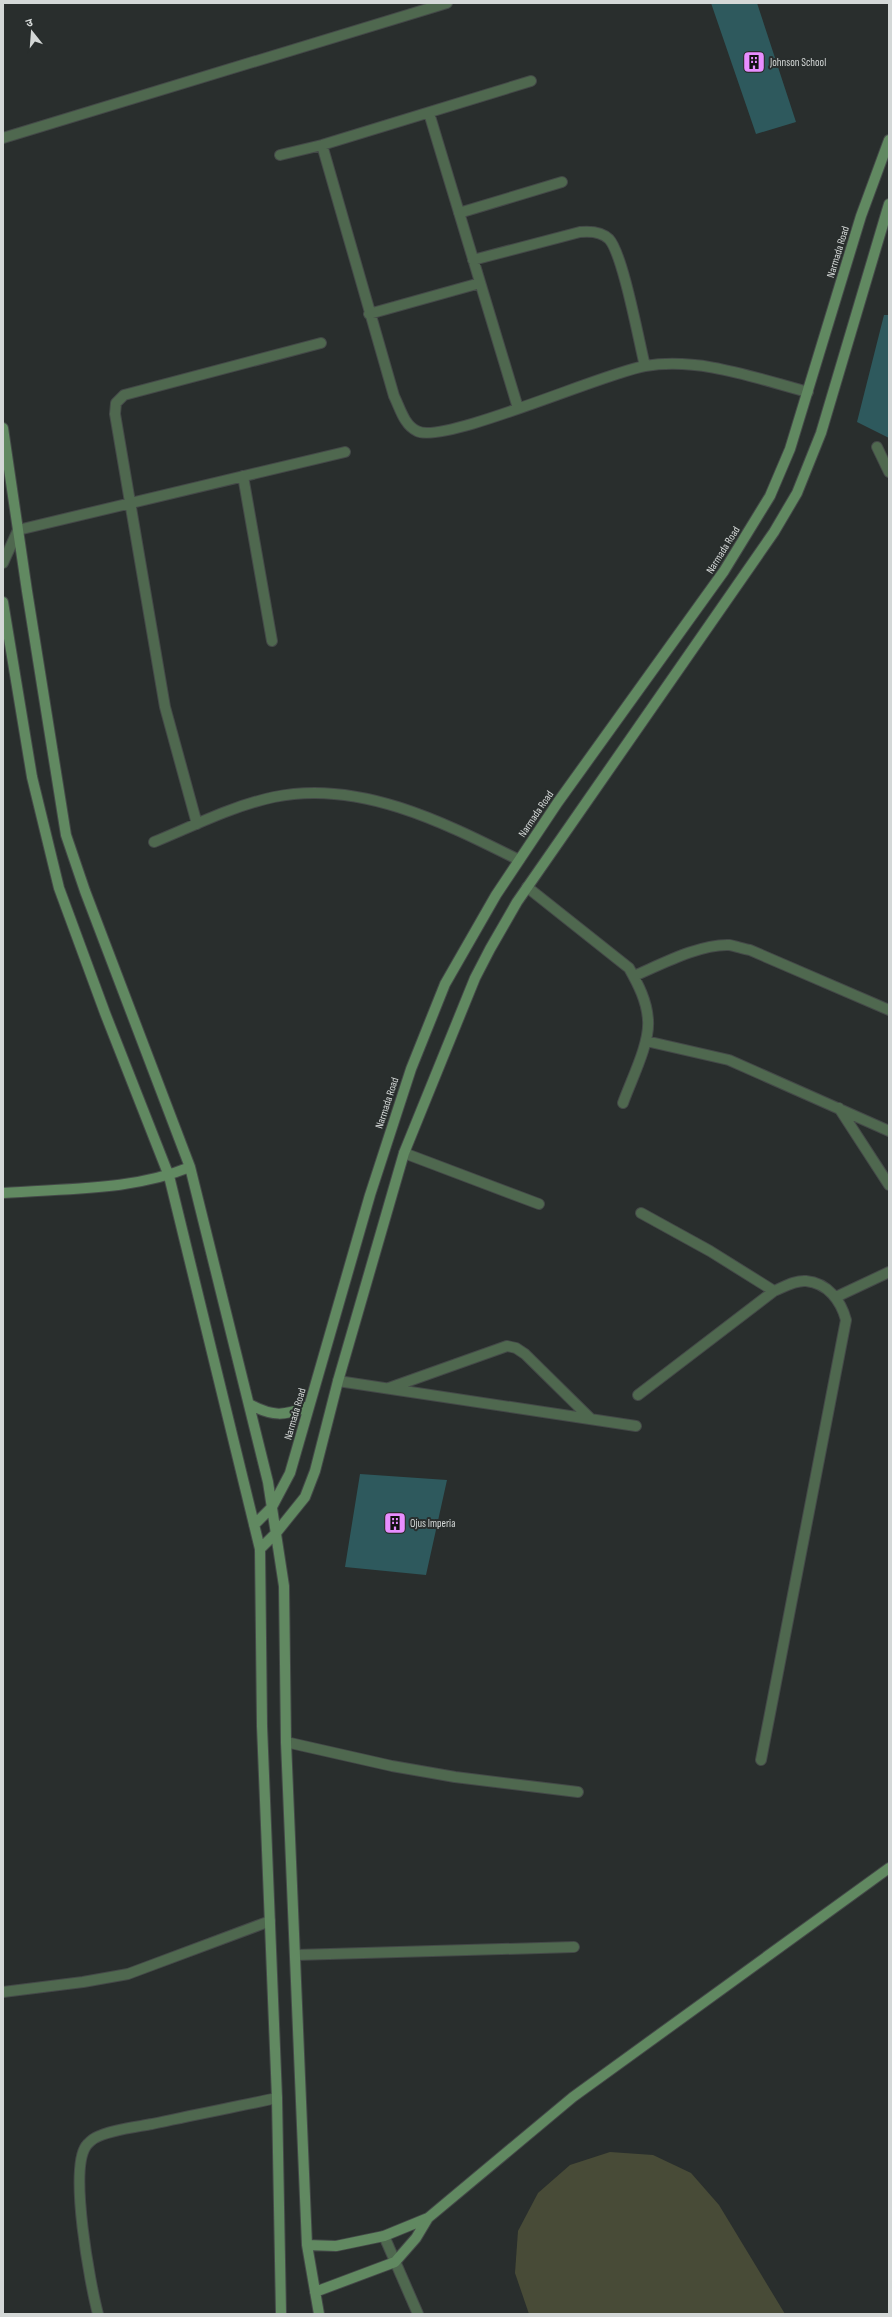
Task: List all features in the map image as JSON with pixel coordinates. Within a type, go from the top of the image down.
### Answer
[{"type":"street","points":[[3,138],[447,3]]},
{"type":"street","points":[[280,155],[322,145],[531,81]]},
{"type":"street","points":[[429,112],[518,408]]},
{"type":"street","name":"Narmada Road","points":[[254,1525],[272,1507],[290,1473],[370,1196],[411,1069],[445,984],[496,895],[563,795],[724,572],[770,496],[790,449],[861,216],[889,140]]},
{"type":"street","points":[[322,145],[369,314],[394,396],[406,422],[417,432],[433,434],[460,428],[613,373],[645,366],[676,363],[723,369],[808,392]]},
{"type":"street","points":[[459,213],[562,182]]},
{"type":"street","points":[[260,1549],[276,1533],[305,1497],[316,1471],[338,1381],[404,1154],[475,978],[490,949],[527,887],[774,532],[797,493],[821,433],[889,204]]},
{"type":"street","points":[[473,260],[580,232],[592,231],[601,234],[609,239],[620,260],[645,366]]},
{"type":"street","points":[[369,314],[480,283]]},
{"type":"street","points":[[197,824],[165,707],[132,503],[115,414],[116,403],[124,395],[321,343]]},
{"type":"street","points":[[3,428],[66,835],[85,891],[190,1167],[268,1482],[284,1586],[286,1742],[307,2245],[319,2314]]},
{"type":"street","points":[[877,447],[889,472]]},
{"type":"street","points":[[18,530],[344,452]]},
{"type":"street","points":[[243,476],[272,641]]},
{"type":"street","points":[[3,563],[18,530]]},
{"type":"street","points":[[3,602],[32,777],[60,888],[105,1013],[169,1176],[260,1549],[262,1726],[277,2098],[280,2314]]},
{"type":"street","points":[[154,842],[229,810],[273,797],[301,793],[340,794],[387,805],[445,823],[520,860]]},
{"type":"street","points":[[527,887],[629,968],[634,976],[646,1006],[649,1021],[646,1041],[623,1103]]},
{"type":"street","points":[[634,976],[679,957],[707,948],[728,945],[750,950],[889,1010]]},
{"type":"street","points":[[646,1041],[729,1060],[889,1131]]},
{"type":"street","points":[[839,1108],[889,1185]]},
{"type":"street","points":[[404,1154],[538,1204]]},
{"type":"street","points":[[3,1194],[138,1182],[169,1176],[190,1167]]},
{"type":"street","points":[[641,1213],[710,1252],[774,1291]]},
{"type":"street","points":[[836,1297],[889,1272]]},
{"type":"street","points":[[638,1395],[774,1291],[792,1283],[806,1281],[821,1286],[836,1297],[843,1309],[846,1320],[761,1760]]},
{"type":"street","points":[[387,1388],[507,1346],[516,1348],[525,1354],[591,1419]]},
{"type":"street","points":[[338,1381],[636,1426]]},
{"type":"street","points":[[249,1404],[266,1413],[280,1414],[309,1406]]},
{"type":"street","points":[[286,1742],[440,1774],[578,1792]]},
{"type":"street","points":[[307,2245],[336,2246],[384,2236],[428,2218],[573,2097],[889,1868]]},
{"type":"street","points":[[3,1992],[83,1982],[128,1974],[270,1921]]},
{"type":"street","points":[[295,1955],[574,1947]]},
{"type":"street","points":[[98,2314],[90,2282],[84,2238],[80,2182],[82,2158],[86,2146],[96,2138],[126,2129],[277,2098]]},
{"type":"street","points":[[315,2292],[395,2262],[416,2238],[428,2218]]},
{"type":"street","points":[[384,2236],[418,2314]]},
{"type":"green space","points":[[610,2152],[653,2155],[691,2173],[719,2205],[785,2314],[529,2314],[515,2273],[518,2231],[538,2193],[570,2165]]},
{"type":"building","name":"Johnson School","points":[[711,3],[757,3],[796,122],[756,134]]},
{"type":"building","points":[[884,315],[889,315],[889,438],[857,422]]},
{"type":"building","name":"Ojus Imperia","points":[[360,1474],[447,1480],[426,1575],[345,1567]]},
{"type":"place","name":"Johnson School","points":[[754,62]]},
{"type":"place","name":"Ojus Imperia","points":[[395,1523]]}]
